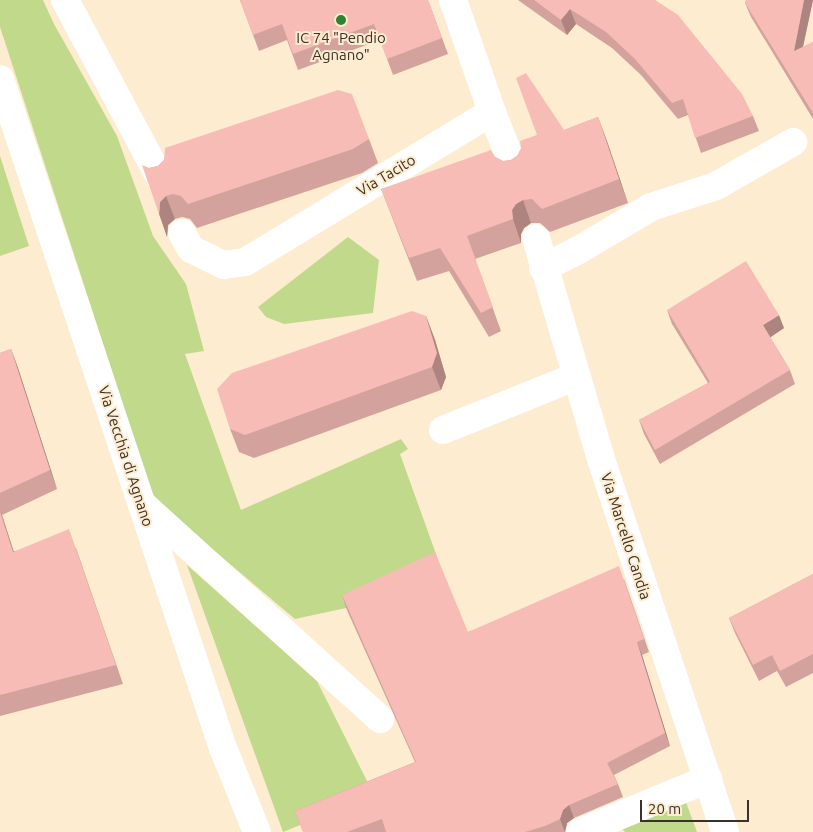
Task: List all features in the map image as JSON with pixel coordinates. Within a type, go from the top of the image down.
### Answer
[{"type":"street","points":[[65,0],[159,176]]},
{"type":"street","points":[[453,0],[514,169]]},
{"type":"street","name":"Via Vecchia di Agnano","points":[[0,79],[223,748],[257,832]]},
{"type":"street","name":"Via Tacito","points":[[182,233],[191,249],[224,265],[245,262],[492,112]]},
{"type":"street","points":[[543,268],[577,252],[651,208],[716,186],[793,142]]},
{"type":"street","name":"Via Marcello Candia","points":[[536,238],[575,377],[725,832]]},
{"type":"street","points":[[443,430],[575,377]]},
{"type":"street","points":[[141,503],[380,719]]},
{"type":"street","points":[[580,832],[708,779]]},
{"type":"green space","points":[[0,0],[43,0],[54,24],[117,136],[153,236],[186,284],[204,351],[185,354],[241,510],[401,439],[408,449],[400,454],[440,565],[346,608],[295,619],[154,500],[0,27]]},
{"type":"green space","points":[[0,156],[29,246],[0,256]]},
{"type":"green space","points":[[348,237],[379,260],[373,313],[284,324],[266,317],[258,307]]},
{"type":"green space","points":[[187,565],[317,681],[374,795],[283,832]]},
{"type":"green space","points":[[684,797],[697,832],[625,832],[618,825]]},
{"type":"building","name":"IC 74 \"Pendio Agnano\"","points":[[240,0],[428,0],[442,38],[387,59],[374,24],[293,54],[282,24],[253,35]]},
{"type":"building","points":[[534,0],[655,0],[678,15],[742,94],[753,116],[695,138],[683,99],[672,103],[635,59],[606,32],[570,9],[561,20]]},
{"type":"building","points":[[746,0],[804,0],[794,51],[813,42],[813,113],[745,3]]},
{"type":"building","points":[[526,73],[564,130],[598,117],[619,179],[542,209],[532,199],[523,200],[516,204],[512,210],[513,219],[467,236],[493,307],[481,313],[440,248],[409,258],[381,189],[491,150],[495,157],[503,161],[511,160],[517,156],[521,148],[520,141],[537,135],[516,78]]},
{"type":"building","points":[[338,90],[352,94],[369,139],[353,149],[188,204],[181,196],[173,194],[166,196],[160,202],[159,214],[142,165],[149,168],[158,166],[164,160],[165,148]]},
{"type":"building","points":[[746,261],[779,315],[763,325],[790,370],[655,450],[639,420],[710,382],[667,310]]},
{"type":"building","points":[[412,311],[426,316],[437,353],[432,367],[245,435],[230,429],[217,389],[232,373]]},
{"type":"building","points":[[11,349],[50,470],[0,493],[0,353]]},
{"type":"building","points":[[0,512],[13,552],[69,529],[116,665],[0,695]]},
{"type":"building","points":[[435,552],[468,632],[619,566],[644,639],[637,642],[665,733],[607,763],[618,784],[569,805],[563,810],[560,819],[525,832],[386,832],[382,819],[347,832],[303,832],[295,811],[416,762],[342,595]]},
{"type":"building","points":[[813,574],[813,654],[780,671],[772,655],[753,665],[729,618]]},
{"type":"place","name":"IC 74 \"Pendio Agnano\"","points":[[341,20]]}]
